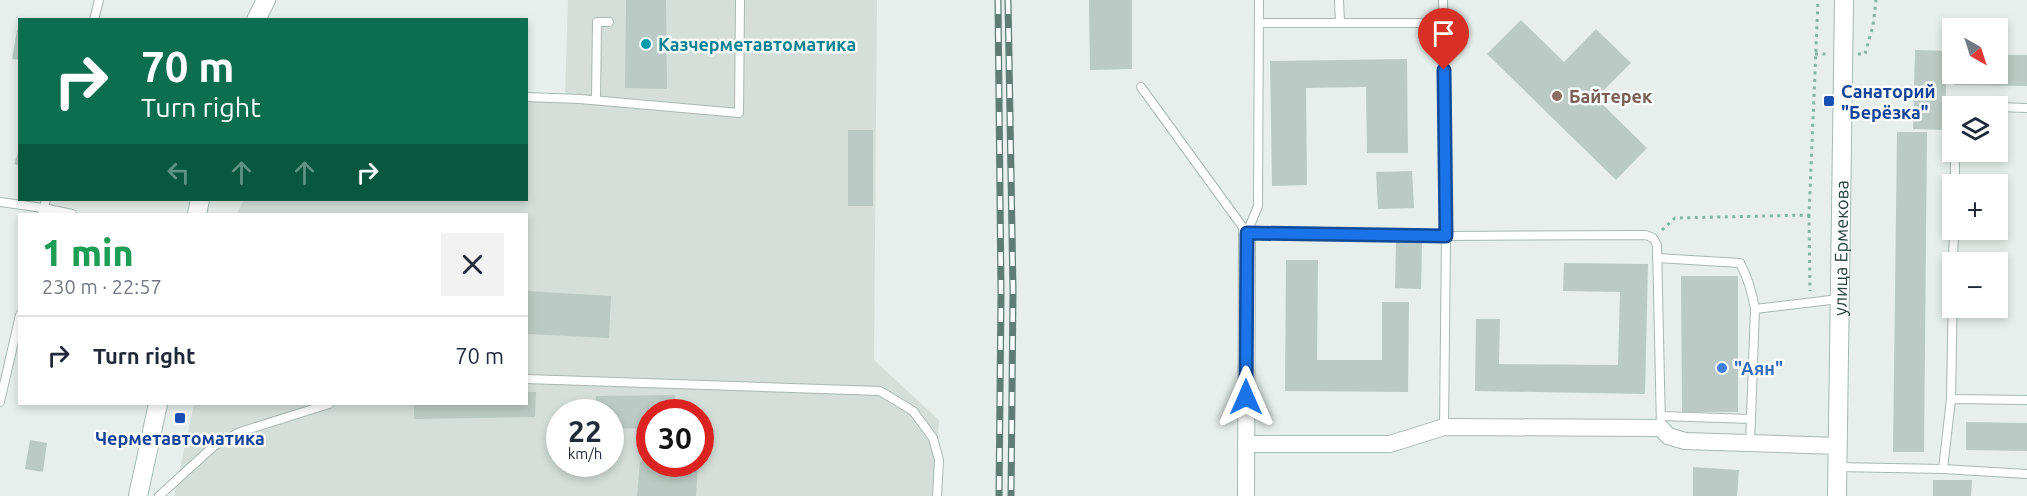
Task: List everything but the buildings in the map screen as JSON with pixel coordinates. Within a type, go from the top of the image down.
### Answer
[{"type":"main road","points":[[257,18],[266,0]]},
{"type":"main road","name":"улица Ермекова","points":[[1837,496],[1844,0]]},
{"type":"main road","points":[[138,496],[158,405]]},
{"type":"street","points":[[1246,496],[1247,233]]},
{"type":"street","points":[[1246,444],[1390,444],[1444,427],[1661,422],[1668,436],[1685,441],[1838,446]]},
{"type":"lane","points":[[94,18],[99,0]]},
{"type":"lane","points":[[528,97],[596,100],[739,113],[740,0]]},
{"type":"lane","points":[[1247,233],[1258,206],[1259,0]]},
{"type":"lane","points":[[1340,0],[1340,23]]},
{"type":"lane","points":[[1443,0],[1446,236],[1444,427]]},
{"type":"lane","points":[[596,100],[597,22],[609,22]]},
{"type":"lane","points":[[1259,23],[1444,23]]},
{"type":"lane","points":[[1141,87],[1247,233]]},
{"type":"lane","points":[[2008,107],[2027,108]]},
{"type":"lane","points":[[0,202],[44,207],[68,213]]},
{"type":"lane","points":[[1247,233],[1446,236],[1646,235],[1653,238],[1657,245],[1661,422],[1751,419]]},
{"type":"lane","points":[[1657,258],[1740,263],[1752,291],[1755,309],[1750,444]]},
{"type":"lane","points":[[1755,309],[1840,299]]},
{"type":"lane","points":[[1943,469],[1951,399],[1952,318]]},
{"type":"lane","points":[[0,402],[18,324]]},
{"type":"lane","points":[[528,379],[880,391],[913,411],[933,438],[939,460],[937,496]]},
{"type":"lane","points":[[1951,399],[2027,400]]},
{"type":"lane","points":[[159,496],[214,446],[240,432],[326,405]]},
{"type":"lane","points":[[1837,466],[2027,474]]},
{"type":"path","points":[[1810,302],[1809,215],[1818,0]]},
{"type":"path","points":[[1653,238],[1675,218],[1809,215]]},
{"type":"shaded area","points":[[568,0],[877,0],[874,360],[939,420],[933,496],[174,496],[194,405],[528,405],[528,213],[237,213],[243,201],[528,201],[528,96],[565,97]]},
{"type":"railway","points":[[998,0],[1001,293],[999,496]]},
{"type":"railway","points":[[1008,0],[1013,291],[1011,496]]},
{"type":"place","name":"Казчерметавтоматика","points":[[646,44]]},
{"type":"place","name":"Байтерек","points":[[1557,96]]},
{"type":"place","name":"Санаторий \"Берёзка\"","points":[[1829,101]]},
{"type":"place","name":"\"Аян\"","points":[[1722,368]]},
{"type":"place","name":"Черметавтоматика","points":[[180,418]]},
{"type":"route","points":[[1246,397],[1247,233],[1446,236],[1444,70]]}]
